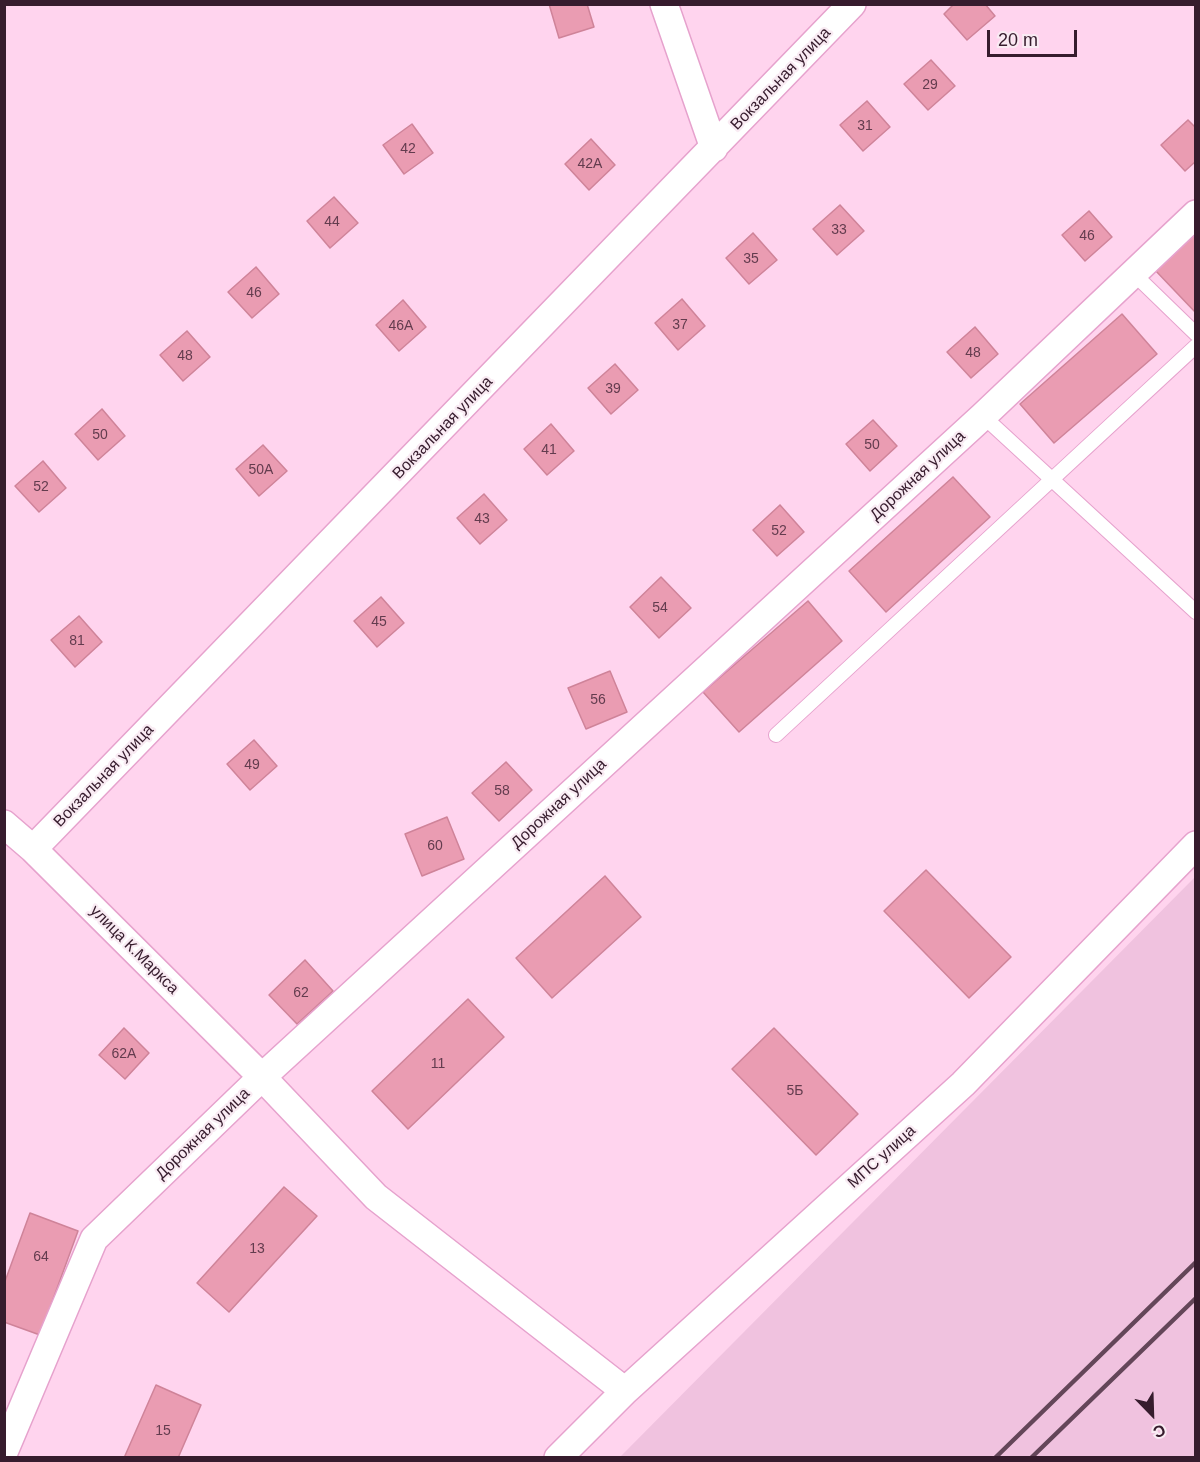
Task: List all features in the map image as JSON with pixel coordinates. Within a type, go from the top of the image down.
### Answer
[{"type":"street","points":[[664,4],[714,148]]},
{"type":"street","name":"Вокзальная улица","points":[[33,849],[852,4]]},
{"type":"street","name":"Дорожная улица","points":[[4,1452],[94,1239],[262,1077],[982,416],[1196,214]]},
{"type":"street","name":"улица К.Маркса","points":[[4,824],[33,849],[262,1077],[376,1197],[625,1390]]},
{"type":"street","name":"МПС улица","points":[[558,1458],[625,1390],[963,1084],[1196,845]]},
{"type":"lane","points":[[1133,273],[1196,334]]},
{"type":"lane","points":[[776,735],[1196,346]]},
{"type":"lane","points":[[982,416],[1196,612]]},
{"type":"shaded area","points":[[1195,877],[1195,1457],[620,1457]]},
{"type":"building","points":[[549,4],[587,4],[594,27],[559,38]]},
{"type":"building","points":[[954,4],[985,4],[995,16],[967,40],[944,14]]},
{"type":"building","points":[[931,60],[955,86],[928,110],[904,84]]},
{"type":"building","points":[[867,101],[890,127],[863,151],[840,125]]},
{"type":"building","points":[[1188,120],[1196,128],[1196,161],[1185,171],[1161,145]]},
{"type":"building","points":[[412,124],[433,153],[404,174],[383,145]]},
{"type":"building","points":[[591,139],[615,165],[589,190],[565,164]]},
{"type":"building","points":[[334,197],[358,223],[330,248],[307,221]]},
{"type":"building","points":[[840,205],[864,231],[837,255],[813,229]]},
{"type":"building","points":[[1089,211],[1112,237],[1085,261],[1062,235]]},
{"type":"building","points":[[1196,231],[1196,313],[1154,269]]},
{"type":"building","points":[[753,233],[777,260],[749,284],[726,258]]},
{"type":"building","points":[[256,267],[279,294],[252,318],[228,292]]},
{"type":"building","points":[[682,299],[705,326],[678,350],[655,323]]},
{"type":"building","points":[[403,300],[426,327],[399,351],[376,325]]},
{"type":"building","points":[[1122,314],[1157,354],[1054,443],[1020,404]]},
{"type":"building","points":[[975,327],[998,354],[971,378],[947,352]]},
{"type":"building","points":[[187,331],[210,357],[183,381],[160,355]]},
{"type":"building","points":[[615,364],[638,390],[611,414],[588,388]]},
{"type":"building","points":[[102,409],[125,436],[98,460],[75,434]]},
{"type":"building","points":[[873,420],[897,446],[870,471],[846,444]]},
{"type":"building","points":[[551,424],[574,451],[547,475],[524,449]]},
{"type":"building","points":[[263,445],[287,471],[259,496],[236,469]]},
{"type":"building","points":[[43,461],[66,488],[39,512],[15,486]]},
{"type":"building","points":[[953,477],[990,517],[886,612],[849,571]]},
{"type":"building","points":[[484,494],[507,520],[480,544],[457,518]]},
{"type":"building","points":[[780,505],[804,532],[777,556],[753,530]]},
{"type":"building","points":[[661,577],[691,608],[659,638],[630,607]]},
{"type":"building","points":[[381,597],[404,623],[377,647],[354,621]]},
{"type":"building","points":[[808,601],[842,641],[739,732],[703,692]]},
{"type":"building","points":[[79,616],[102,642],[75,667],[51,640]]},
{"type":"building","points":[[610,671],[627,712],[586,729],[568,688]]},
{"type":"building","points":[[254,740],[277,766],[250,790],[227,764]]},
{"type":"building","points":[[506,762],[532,790],[499,821],[472,793]]},
{"type":"building","points":[[447,817],[464,859],[422,876],[405,834]]},
{"type":"building","points":[[926,870],[1011,957],[969,998],[884,911]]},
{"type":"building","points":[[605,876],[641,917],[552,998],[516,958]]},
{"type":"building","points":[[305,960],[333,991],[297,1024],[269,995]]},
{"type":"building","points":[[468,999],[504,1037],[408,1129],[372,1091]]},
{"type":"building","points":[[124,1028],[149,1053],[125,1079],[99,1055]]},
{"type":"building","points":[[774,1028],[858,1114],[816,1155],[732,1069]]},
{"type":"building","points":[[284,1187],[317,1216],[229,1312],[197,1283]]},
{"type":"building","points":[[30,1213],[78,1231],[40,1335],[4,1322],[4,1284]]},
{"type":"building","points":[[156,1385],[201,1405],[178,1458],[124,1458]]},
{"type":"railway","points":[[995,1458],[1196,1262]]},
{"type":"railway","points":[[1031,1458],[1196,1298]]}]
